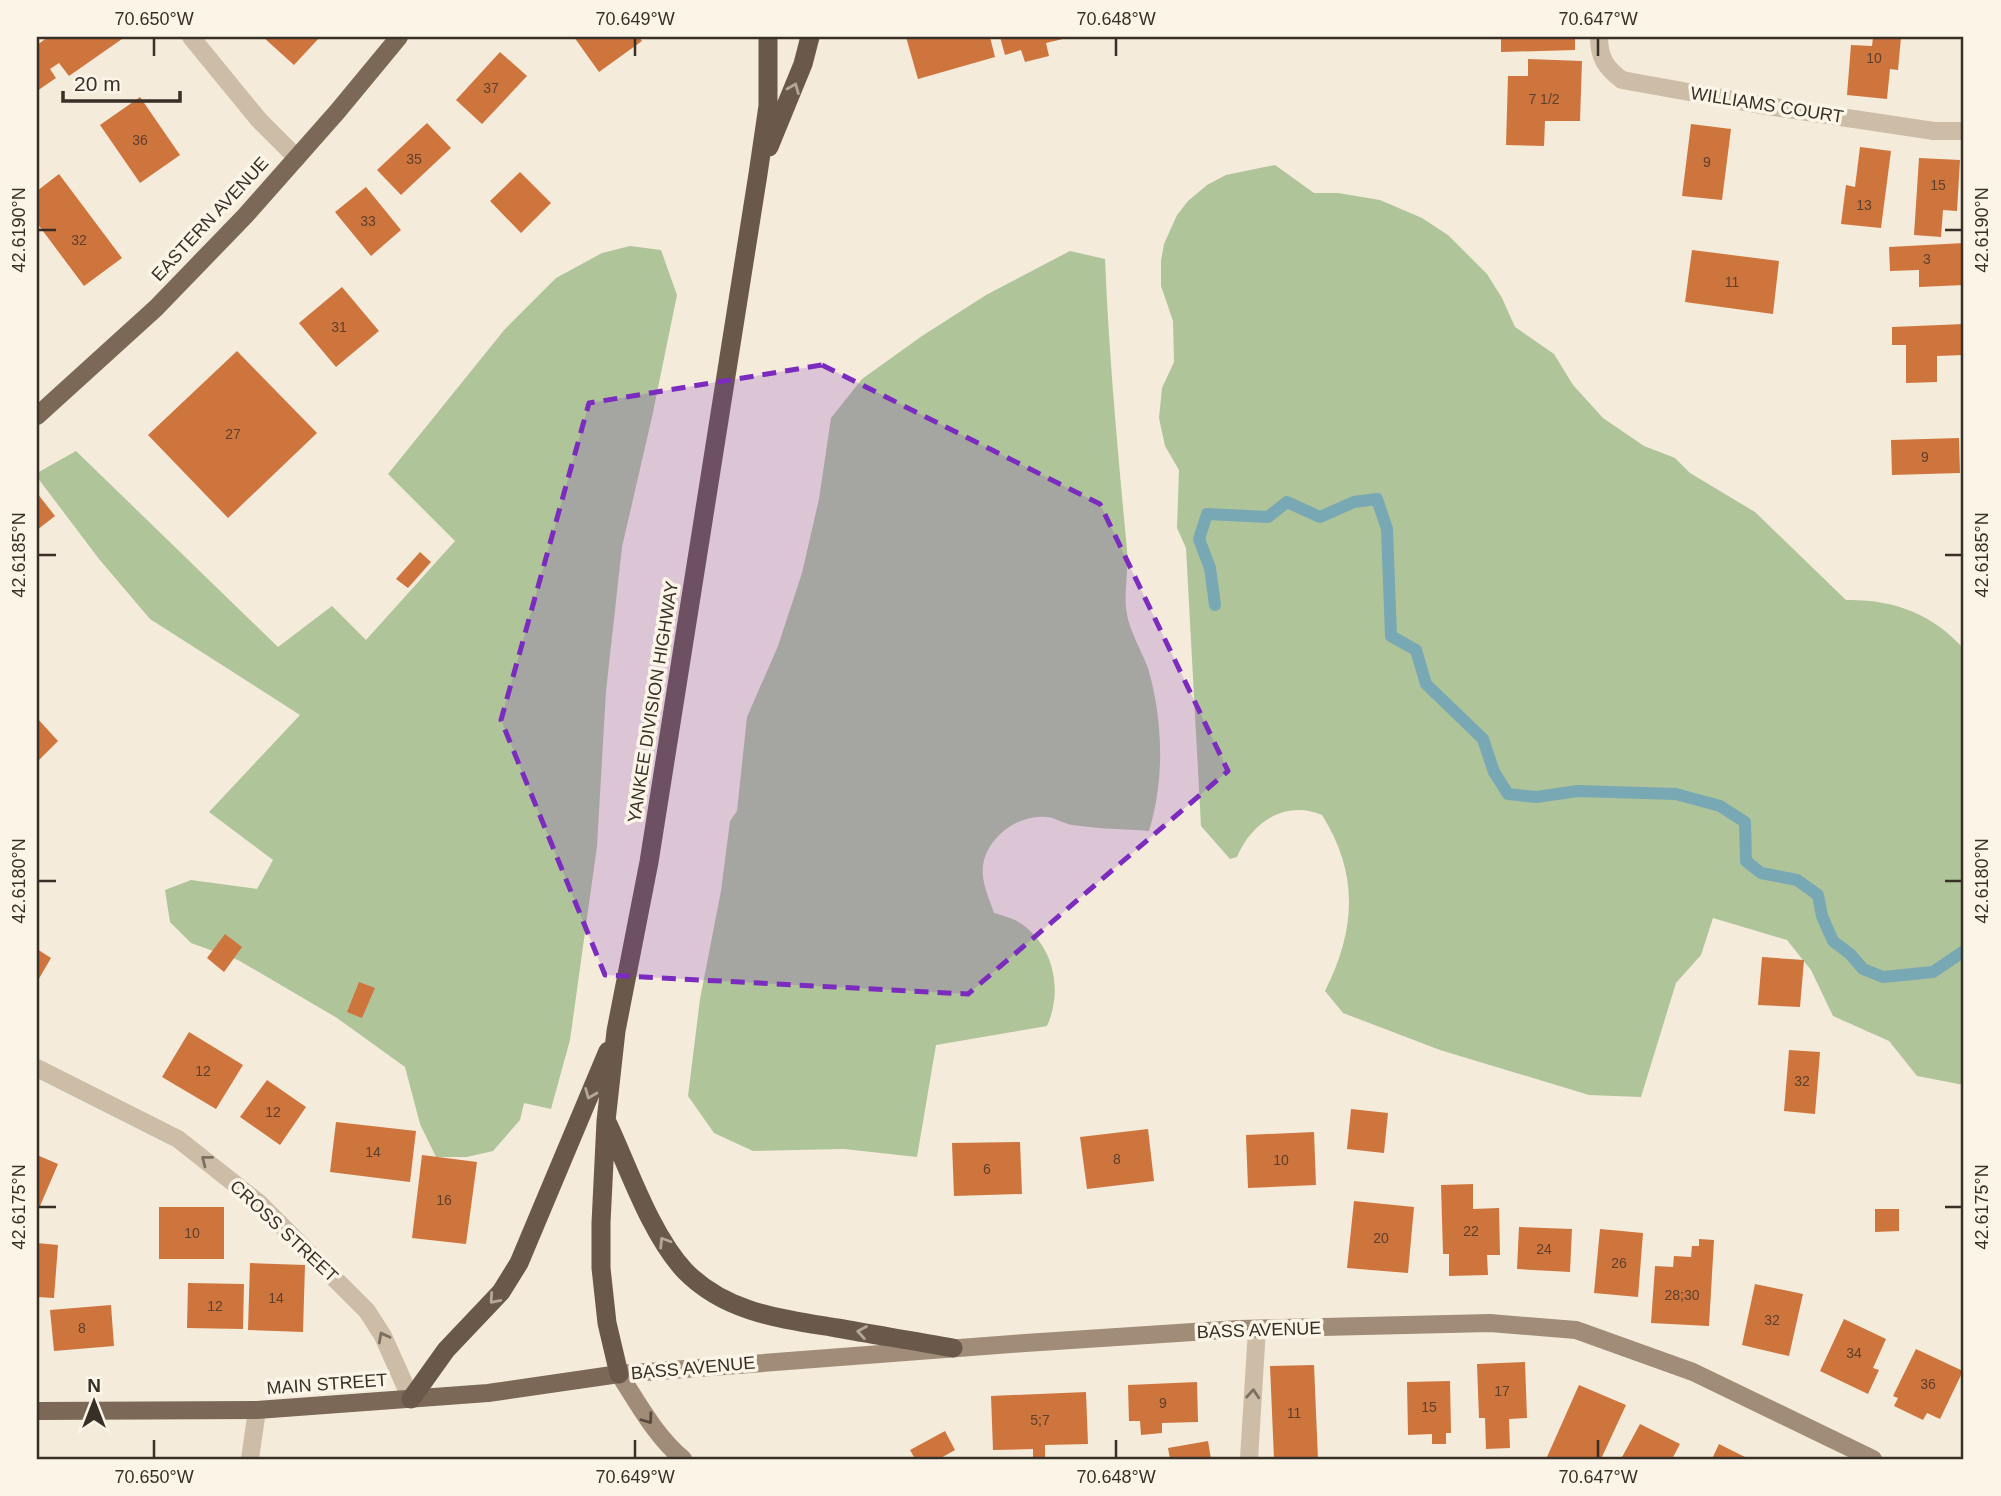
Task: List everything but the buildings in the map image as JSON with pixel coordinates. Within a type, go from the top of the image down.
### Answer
[{"type":"highway","name":"YANKEE DIVISION HIGHWAY","points":[[618,1374],[607,1323],[601,1268],[607,1121],[616,1031],[649,862],[758,173],[768,106],[768,37]]},
{"type":"highway","points":[[758,173],[803,64],[810,37]]},
{"type":"highway","points":[[411,1399],[446,1350],[501,1292],[519,1263],[616,1031]]},
{"type":"highway","points":[[607,1121],[655,1226],[684,1270],[703,1287],[732,1304],[770,1317],[953,1348]]},
{"type":"main road","name":"EASTERN AVENUE","points":[[37,416],[156,308],[245,216],[399,37]]},
{"type":"main road","name":"BASS AVENUE","points":[[618,1374],[953,1348],[1257,1329],[1490,1323],[1576,1330],[1693,1372],[1873,1459]]},
{"type":"main road","name":"MAIN STREET","points":[[37,1411],[257,1410],[488,1393],[618,1374]]},
{"type":"main road","points":[[618,1374],[672,1450],[683,1459]]},
{"type":"street","points":[[191,37],[259,120],[297,158]]},
{"type":"street","name":"WILLIAMS COURT","points":[[1599,37],[1599,48],[1607,69],[1622,80],[1761,105],[1934,131],[1964,131]]},
{"type":"street","name":"CROSS STREET","points":[[37,1068],[178,1139],[259,1203],[367,1311],[383,1336],[411,1399]]},
{"type":"street","points":[[1249,1459],[1257,1329]]},
{"type":"street","points":[[250,1459],[257,1410]]},
{"type":"highlighted area","points":[[822,365],[1100,504],[1228,771],[968,994],[605,975],[501,720],[589,403]]},
{"type":"green space","points":[[1275,165],[1314,193],[1338,193],[1380,200],[1422,218],[1448,235],[1487,274],[1515,327],[1554,354],[1573,385],[1603,418],[1644,446],[1675,458],[1690,473],[1755,512],[1846,600],[1880,602],[1911,611],[1939,626],[1964,649],[1964,1085],[1917,1076],[1889,1041],[1833,1016],[1811,970],[1787,940],[1713,918],[1701,955],[1676,983],[1641,1097],[1589,1095],[1440,1050],[1343,1013],[1325,991],[1343,946],[1349,902],[1342,859],[1322,815],[1295,810],[1271,817],[1251,834],[1237,857],[1230,859],[1201,826],[1186,548],[1177,528],[1179,470],[1165,446],[1159,418],[1162,388],[1174,362],[1173,321],[1161,286],[1161,261],[1164,244],[1177,215],[1188,201],[1207,185],[1226,175]]},
{"type":"green space","points":[[630,246],[661,250],[677,295],[622,547],[606,691],[597,846],[570,1040],[551,1109],[524,1103],[520,1120],[493,1151],[467,1157],[436,1157],[420,1124],[405,1067],[337,1018],[238,960],[191,943],[170,922],[165,890],[191,880],[257,889],[273,860],[209,812],[300,715],[150,619],[99,559],[37,477],[37,473],[76,451],[278,647],[332,606],[366,640],[455,541],[388,474],[505,329],[556,278],[602,253]]},
{"type":"green space","points":[[1070,251],[1105,259],[1111,369],[1127,550],[1126,606],[1130,627],[1148,668],[1159,729],[1158,791],[1149,831],[1082,826],[1035,817],[1012,825],[993,842],[983,864],[987,894],[994,913],[1015,920],[1028,929],[1046,953],[1054,982],[1052,1012],[1047,1026],[936,1045],[917,1157],[844,1149],[753,1151],[714,1133],[688,1096],[700,999],[721,891],[730,821],[737,811],[747,717],[778,646],[802,573],[819,499],[831,418],[862,379],[922,336],[986,295]]},
{"type":"waterway","points":[[1215,605],[1210,568],[1199,539],[1207,514],[1268,517],[1287,502],[1320,517],[1354,502],[1377,499],[1387,529],[1391,636],[1416,650],[1426,684],[1483,739],[1494,772],[1508,794],[1536,797],[1578,791],[1676,794],[1720,806],[1745,822],[1746,861],[1761,873],[1797,880],[1818,895],[1822,916],[1833,941],[1863,969],[1883,977],[1933,972],[1964,951]]}]
